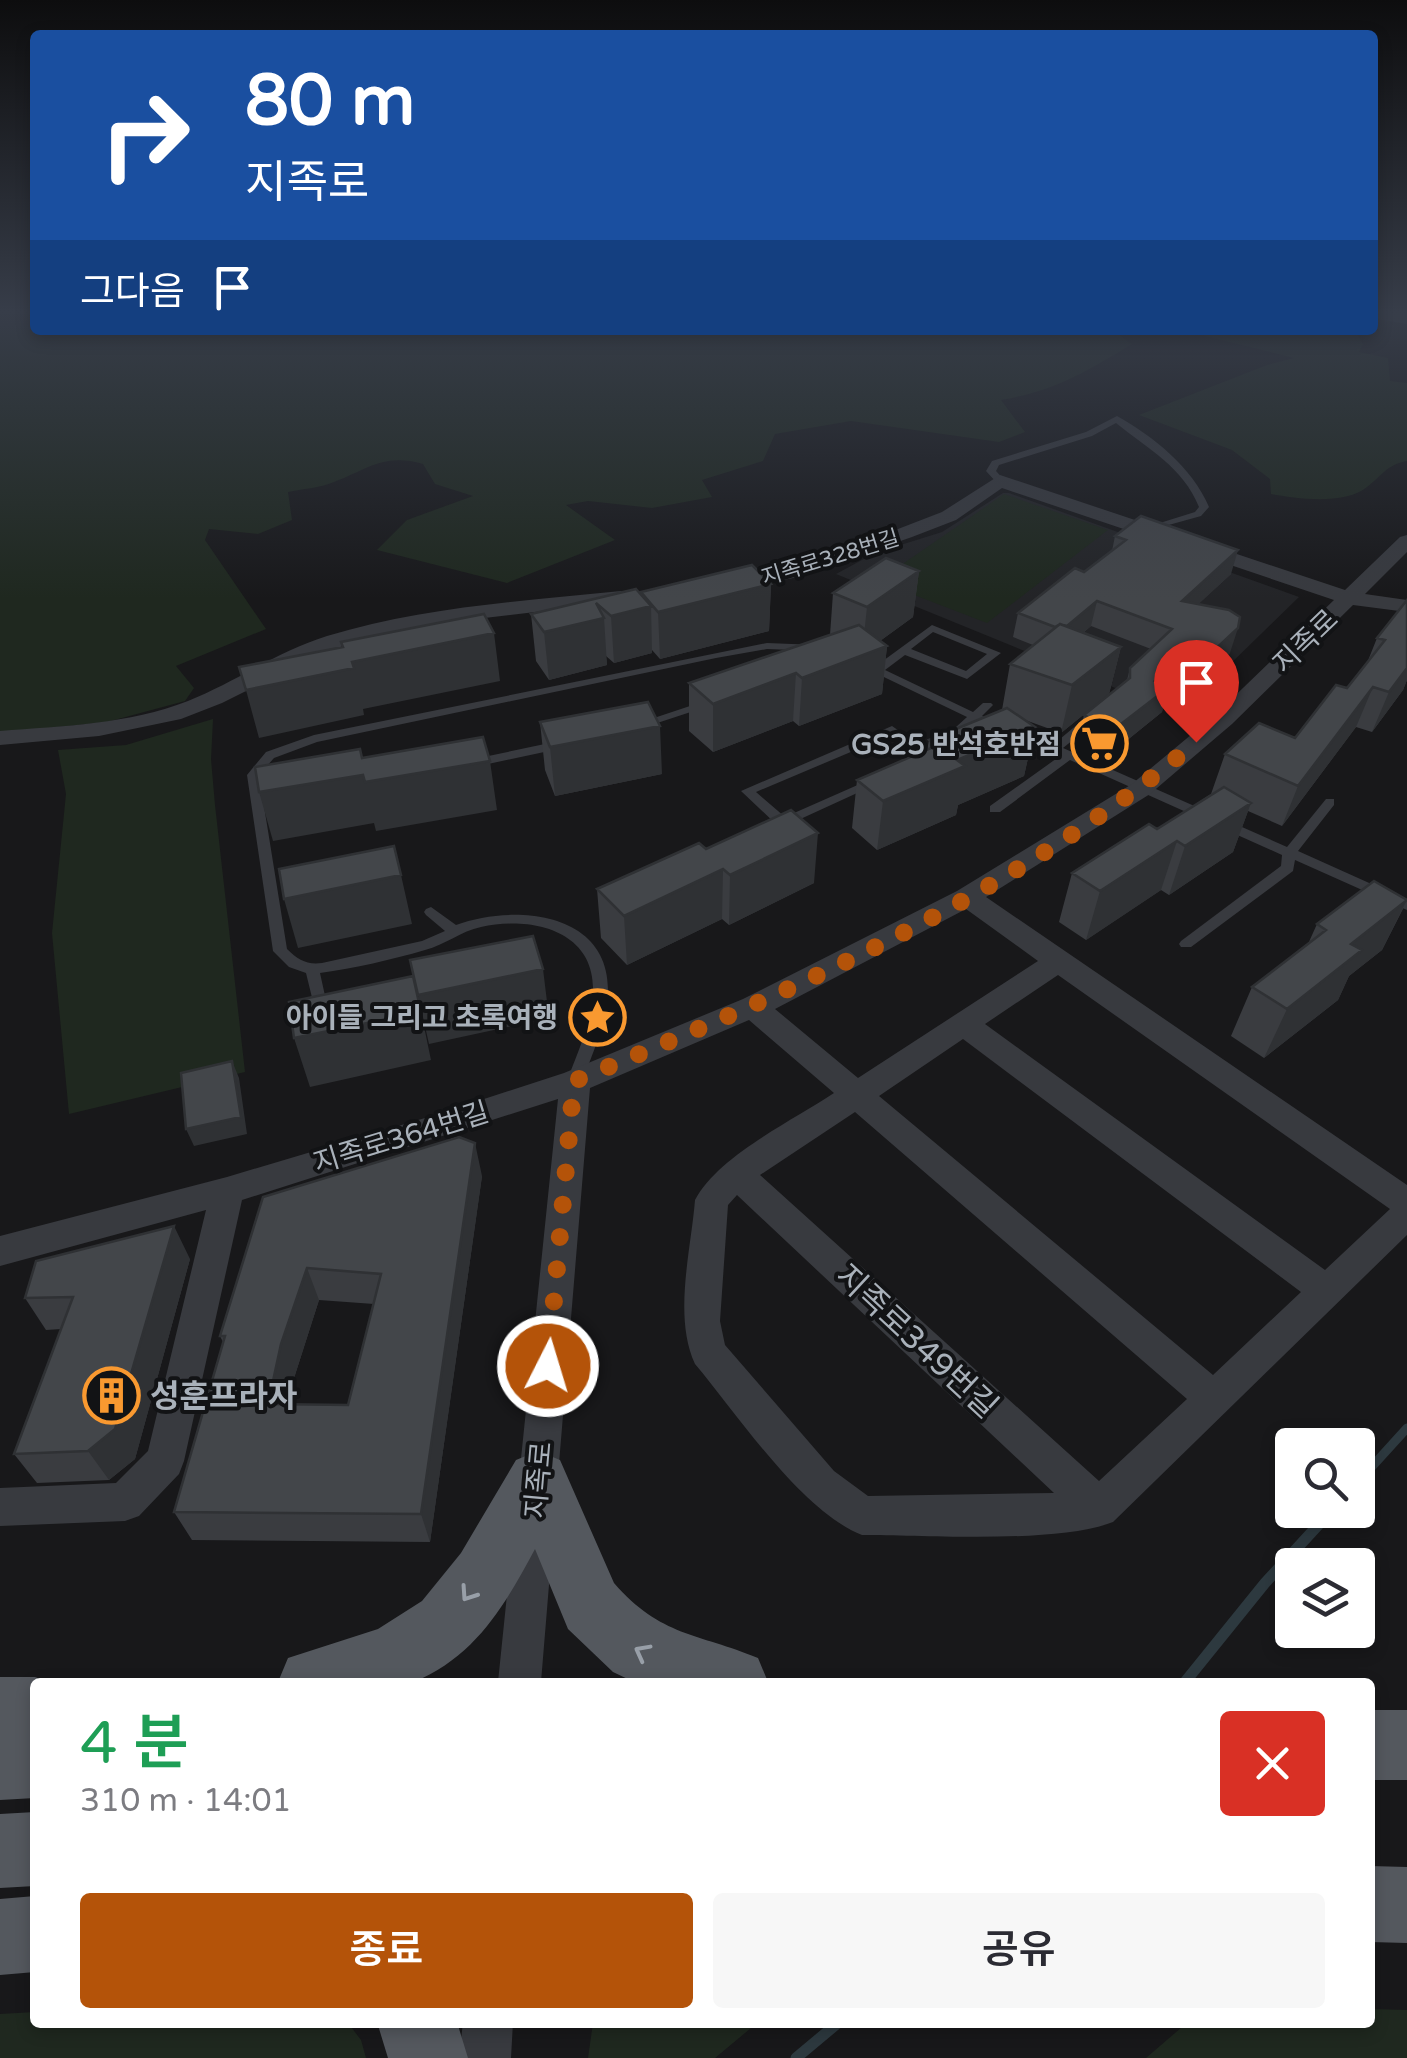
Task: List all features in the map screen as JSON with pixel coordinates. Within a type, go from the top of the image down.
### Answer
[{"type":"main road","points":[[326,1678],[383,1662],[442,1629],[472,1590],[538,1482]]},
{"type":"main road","points":[[538,1482],[591,1606],[604,1623],[631,1647],[671,1667],[717,1678]]},
{"type":"main road","points":[[0,1712],[30,1712]]},
{"type":"main road","points":[[1375,1744],[1407,1744]]},
{"type":"main road","points":[[0,1764],[30,1762]]},
{"type":"main road","points":[[0,1850],[30,1849]]},
{"type":"main road","points":[[1375,1904],[1407,1904]]},
{"type":"main road","points":[[0,1936],[30,1934]]},
{"type":"main road","points":[[420,2028],[428,2058]]},
{"type":"street","points":[[1000,482],[1349,598],[1407,606]]},
{"type":"street","name":"지족로328번길","points":[[697,589],[786,574],[905,534],[949,516],[1000,482]]},
{"type":"street","name":"지족로","points":[[520,1678],[574,1081],[753,1007],[967,897],[1140,789],[1224,718],[1407,541]]},
{"type":"street","points":[[0,738],[142,722],[196,706],[330,642],[381,628],[463,614],[638,596]]},
{"type":"street","points":[[967,897],[1407,1203]]},
{"type":"street","points":[[1060,960],[736,1174],[712,1200],[702,1320],[708,1352],[820,1484],[862,1516],[1022,1515],[1099,1508],[1407,1214]]},
{"type":"street","points":[[753,1007],[1213,1398]]},
{"type":"street","points":[[964,1024],[1326,1291]]},
{"type":"street","name":"지족로364번길","points":[[0,1251],[227,1191],[574,1081]]},
{"type":"street","name":"지족로349번길","points":[[736,1174],[1099,1508]]},
{"type":"street","points":[[0,1507],[125,1502],[166,1461],[227,1191]]},
{"type":"street","points":[[485,2058],[488,2028]]},
{"type":"lane","points":[[1000,482],[991,471],[995,463],[1089,434],[1117,419],[1188,474],[1204,507],[1198,514],[1145,530]]},
{"type":"lane","points":[[878,670],[903,650],[932,628],[996,654],[967,676],[903,650]]},
{"type":"lane","points":[[574,1081],[600,1002],[601,978],[582,941],[564,930],[516,917],[455,931],[433,943],[312,968],[292,964],[280,951],[254,775],[258,765],[285,747],[753,646],[805,645],[832,651]]},
{"type":"lane","points":[[753,646],[758,664]]},
{"type":"lane","points":[[856,661],[1407,905]]},
{"type":"lane","points":[[626,728],[726,696]]},
{"type":"lane","points":[[914,766],[930,758],[987,705]]},
{"type":"lane","points":[[1056,748],[1105,708]]},
{"type":"lane","points":[[881,780],[783,823],[747,791],[892,730],[930,758]]},
{"type":"lane","points":[[358,732],[359,748]]},
{"type":"lane","points":[[468,764],[574,742]]},
{"type":"lane","points":[[995,810],[1069,755]]},
{"type":"lane","points":[[1186,944],[1288,868],[1288,855],[1330,802]]},
{"type":"lane","points":[[430,912],[455,931]]},
{"type":"lane","points":[[312,968],[320,1014],[336,1010]]},
{"type":"shaded area","points":[[0,407],[1006,407],[1025,432],[999,442],[851,421],[775,434],[763,461],[702,480],[712,497],[652,508],[588,501],[566,505],[615,540],[507,583],[377,550],[407,520],[473,496],[435,484],[423,464],[386,461],[329,484],[288,492],[292,520],[258,534],[209,529],[205,540],[266,629],[176,666],[194,688],[185,701],[107,722],[0,733]]},
{"type":"shaded area","points":[[1159,407],[1407,407],[1407,461],[1389,468],[1358,493],[1347,496],[1307,499],[1271,494],[1270,479],[1232,450],[1139,415]]},
{"type":"shaded area","points":[[1003,493],[1299,597],[1179,714],[836,574],[875,553],[942,532]]},
{"type":"shaded area","points":[[1004,494],[1108,530],[987,623],[878,581]]},
{"type":"shaded area","points":[[213,719],[215,805],[245,1072],[69,1114],[52,933],[66,794],[58,750],[126,745]]},
{"type":"shaded area","points":[[1375,2009],[1407,2010],[1407,2058],[1146,2058],[1181,2028],[1375,2028]]},
{"type":"shaded area","points":[[30,2012],[30,2028],[352,2028],[361,2040],[366,2058],[0,2058],[0,2014]]},
{"type":"shaded area","points":[[592,2028],[751,2028],[715,2058],[588,2058]]},
{"type":"building","points":[[1141,516],[1238,550],[1182,601],[1229,610],[1240,617],[1238,628],[1207,657],[1190,650],[1155,681],[1169,687],[1121,724],[1104,716],[1100,723],[1084,715],[1130,678],[1130,668],[1172,629],[1097,601],[1067,626],[1055,627],[1018,613],[1075,568],[1084,572],[1126,540],[1115,536]]},
{"type":"building","points":[[886,558],[919,571],[867,607],[833,593]]},
{"type":"building","points":[[752,565],[771,584],[658,612],[641,592]]},
{"type":"building","points":[[636,589],[651,606],[611,616],[596,603],[604,618],[544,632],[531,614]]},
{"type":"building","points":[[1407,600],[1407,668],[1389,692],[1373,687],[1298,786],[1225,754],[1259,723],[1295,738],[1336,685],[1347,688],[1385,640],[1377,638]]},
{"type":"building","points":[[484,614],[494,633],[352,662],[354,668],[246,690],[239,667],[343,647],[341,642]]},
{"type":"building","points":[[1060,624],[1121,647],[1072,685],[1010,664]]},
{"type":"building","points":[[859,625],[887,646],[802,678],[796,673],[713,704],[689,683]]},
{"type":"building","points":[[648,702],[660,726],[550,747],[540,722]]},
{"type":"building","points":[[1007,708],[1035,727],[957,760],[965,766],[883,801],[857,780],[936,746],[929,740]]},
{"type":"building","points":[[483,737],[490,761],[365,782],[363,775],[259,792],[255,767],[360,749],[362,758]]},
{"type":"building","points":[[1224,787],[1251,803],[1185,846],[1177,841],[1100,891],[1072,873],[1149,824],[1157,829]]},
{"type":"building","points":[[791,810],[818,833],[730,875],[723,869],[624,916],[597,889],[699,843],[706,849]]},
{"type":"building","points":[[394,846],[401,875],[284,899],[279,869]]},
{"type":"building","points":[[1374,881],[1407,900],[1351,944],[1362,950],[1287,1009],[1252,987],[1326,930],[1317,924]]},
{"type":"building","points":[[533,936],[543,969],[418,995],[410,960]]},
{"type":"building","points":[[413,976],[421,1012],[294,1038],[289,1002]]},
{"type":"building","points":[[232,1061],[241,1117],[186,1129],[181,1073]]},
{"type":"building","points":[[459,1137],[475,1143],[421,1514],[174,1512],[225,1336],[220,1336],[263,1197]],"holes":[[[307,1268],[381,1274],[348,1405],[268,1404],[281,1344]]]},
{"type":"building","points":[[174,1226],[115,1429],[88,1451],[14,1454],[73,1297],[25,1298],[36,1261]]},
{"type":"waterway","points":[[1375,1463],[1407,1428]]},
{"type":"waterway","points":[[1188,1678],[1315,1528]]},
{"type":"waterway","points":[[796,2058],[832,2028]]},
{"type":"place","name":"GS25 반석호반점","points":[[1100,744]]},
{"type":"place","name":"아이들 그리고 초록여행","points":[[597,1017]]},
{"type":"place","name":"성훈프라자","points":[[111,1396]]},
{"type":"route","points":[[548,1366],[574,1081],[753,1007],[967,897],[1140,789],[1196,742]]}]
